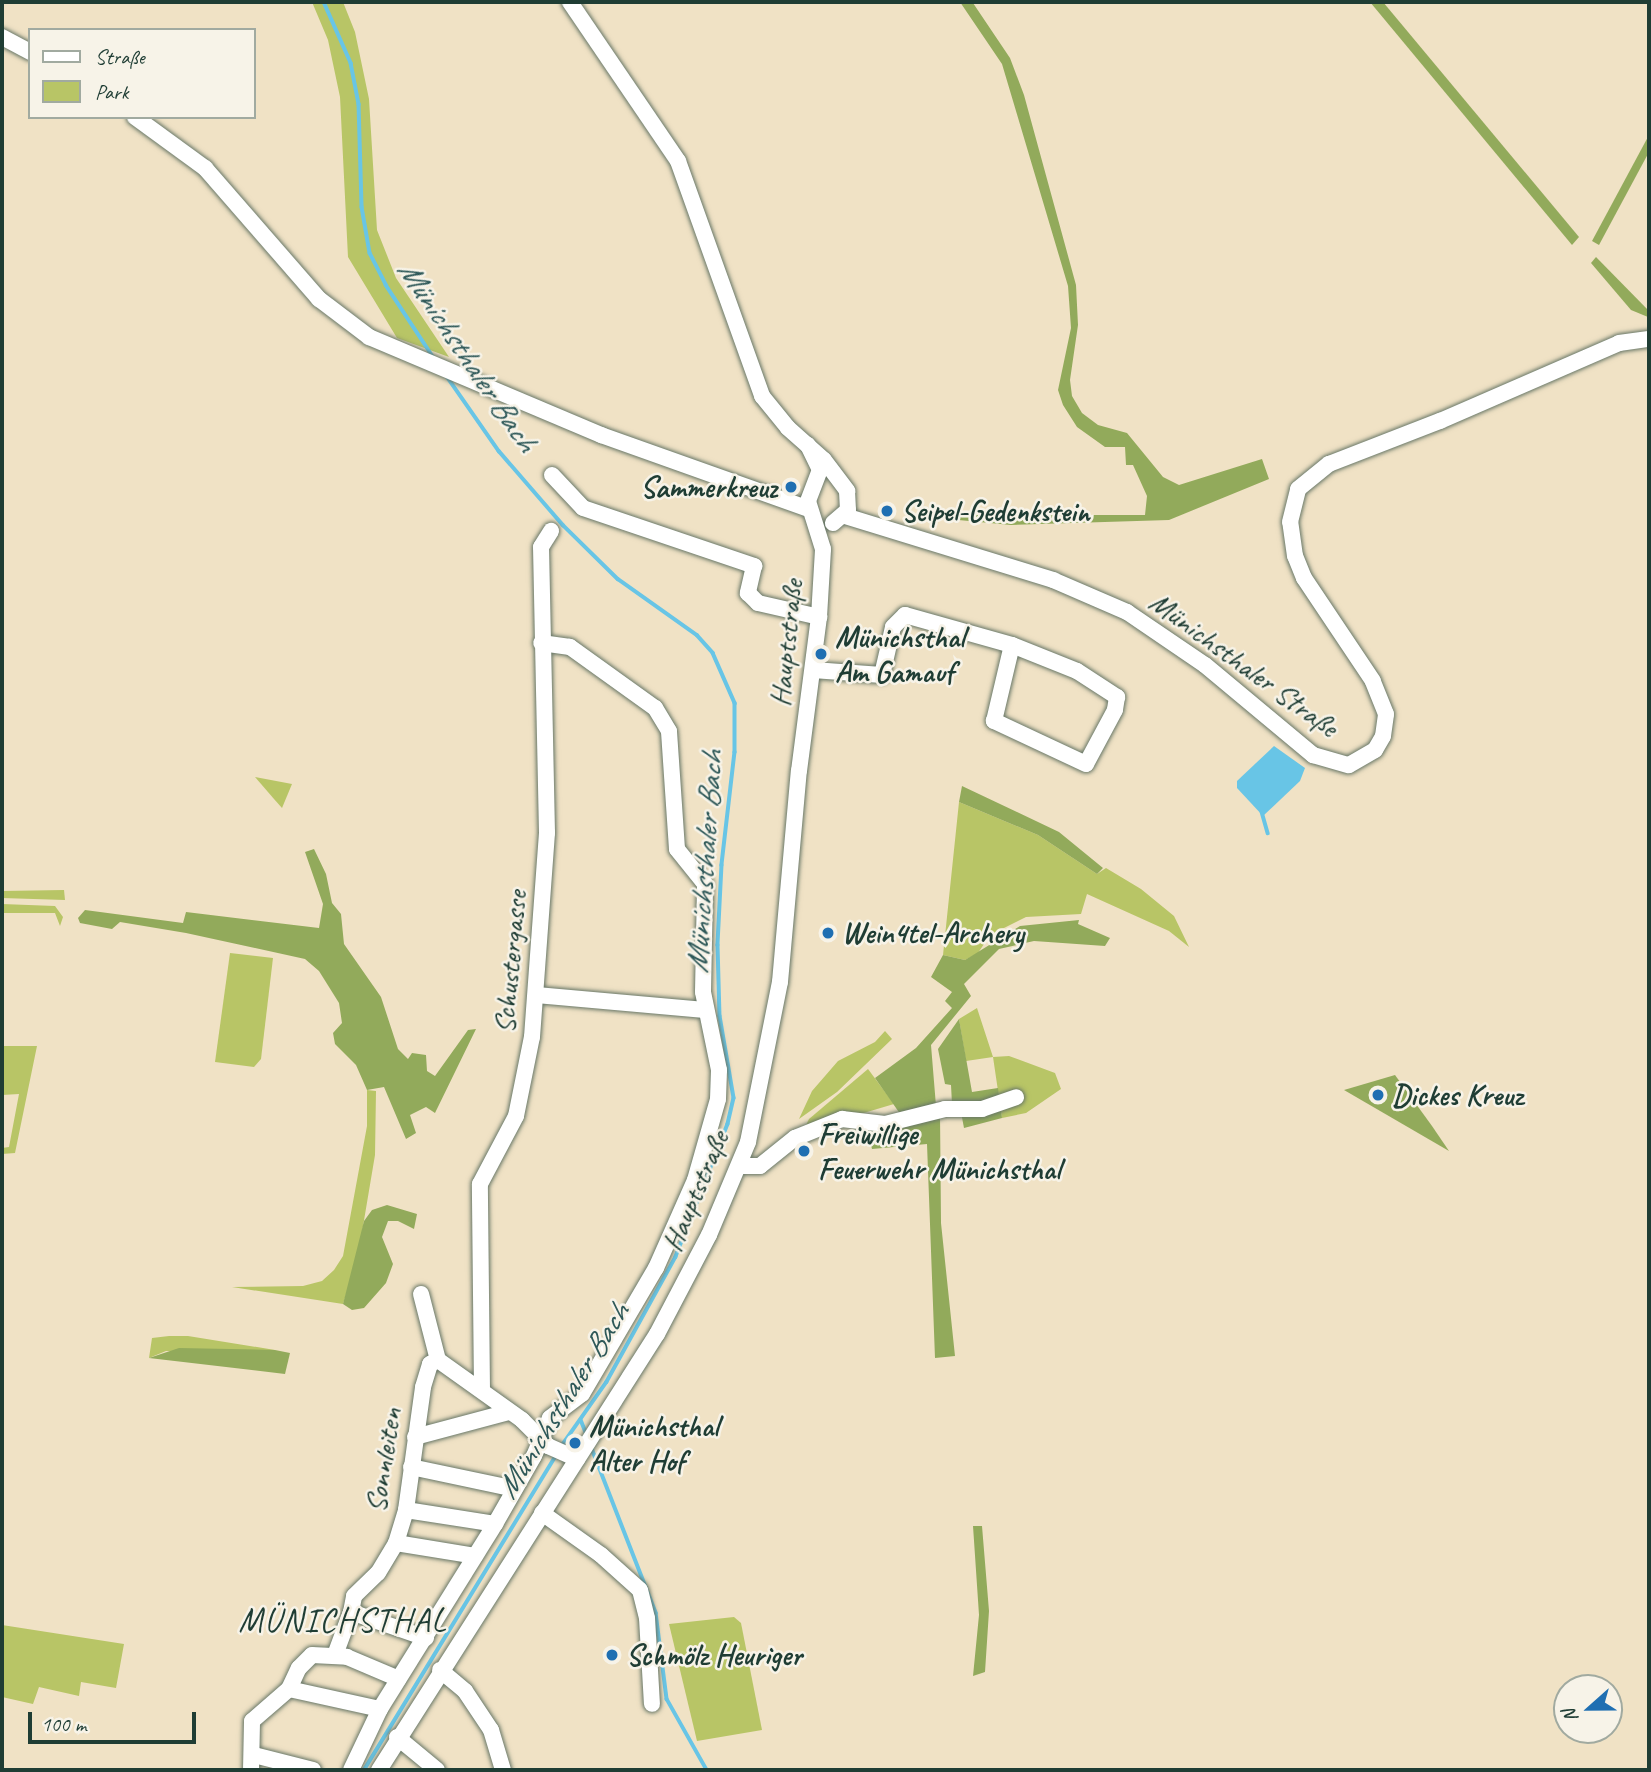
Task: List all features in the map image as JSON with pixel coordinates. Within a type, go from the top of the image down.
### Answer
[{"type":"street","name":"Münichsthaler Straße","points":[[570,2],[678,161],[762,396],[876,524]]},
{"type":"street","points":[[2,37],[28,51]]},
{"type":"street","name":"Münichsthaler Straße","points":[[138,119],[227,189],[304,283],[336,314],[369,337],[432,367],[622,443],[776,495],[812,513],[876,524],[1053,580],[1127,612],[1205,665],[1313,754],[1339,765],[1356,763],[1375,750],[1383,736],[1386,713],[1373,681],[1304,578],[1295,556],[1290,522],[1298,489],[1329,464],[1440,422],[1619,342],[1649,339]]},
{"type":"street","points":[[808,445],[819,462],[812,513]]},
{"type":"street","points":[[552,475],[583,508],[754,566],[748,593],[758,603],[819,617]]},
{"type":"street","points":[[776,495],[829,481],[846,491]]},
{"type":"street","name":"Hauptstraße","points":[[823,549],[839,519],[846,491]]},
{"type":"street","name":"Hauptstraße","points":[[379,1770],[397,1737],[676,1302],[740,1166],[759,1100],[780,982],[819,617],[823,549],[812,513]]},
{"type":"street","name":"Schustergasse","points":[[482,1390],[480,1184],[509,1134],[524,1092],[536,995],[547,833],[541,547],[551,531]]},
{"type":"street","points":[[813,670],[882,675],[892,627],[905,615],[1012,645],[1077,671],[1117,697],[1115,710],[1086,764],[994,721],[1012,645]]},
{"type":"street","points":[[351,1770],[380,1709],[426,1639],[543,1443],[555,1412],[582,1394],[680,1220],[718,1099],[719,1070],[705,1010],[705,884],[677,849],[669,731],[655,708],[570,647],[541,643]]},
{"type":"street","points":[[536,995],[705,1010]]},
{"type":"street","points":[[740,1166],[760,1166],[795,1138],[842,1119],[885,1124],[945,1109],[982,1109],[1016,1097]]},
{"type":"street","points":[[421,1294],[438,1360],[482,1390],[543,1443],[580,1449]]},
{"type":"street","name":"Sonnleiten","points":[[335,1655],[354,1597],[378,1573],[396,1543],[406,1510],[415,1437],[429,1364],[438,1360]]},
{"type":"street","points":[[415,1437],[508,1412]]},
{"type":"street","points":[[411,1467],[515,1489]]},
{"type":"street","points":[[406,1510],[495,1524]]},
{"type":"street","points":[[542,1513],[601,1555],[640,1590],[647,1618],[652,1704]]},
{"type":"street","points":[[396,1543],[475,1556]]},
{"type":"street","points":[[351,1612],[426,1639]]},
{"type":"street","points":[[313,1770],[253,1763],[249,1732],[253,1721],[289,1689],[299,1668],[312,1655],[335,1655],[398,1679]]},
{"type":"street","points":[[440,1670],[465,1691],[491,1730],[503,1770]]},
{"type":"street","points":[[289,1689],[380,1709]]},
{"type":"street","points":[[397,1737],[437,1770]]},
{"type":"green space","points":[[312,2],[343,2],[355,32],[369,99],[377,230],[396,278],[449,357],[397,338],[348,257],[340,97],[328,40]]},
{"type":"green space","points":[[960,2],[973,3],[1010,58],[1024,95],[1076,285],[1078,325],[1070,380],[1072,396],[1082,413],[1098,425],[1127,433],[1163,477],[1179,485],[1262,459],[1269,479],[1169,520],[1011,525],[948,519],[948,515],[1145,515],[1147,496],[1133,465],[1126,465],[1125,447],[1105,447],[1077,427],[1063,405],[1058,390],[1071,328],[1068,286],[1002,64]]},
{"type":"green space","points":[[1370,2],[1383,2],[1579,237],[1572,245]]},
{"type":"green space","points":[[1649,135],[1649,152],[1599,245],[1592,241]]},
{"type":"green space","points":[[1596,257],[1649,311],[1648,317],[1631,310],[1591,263]]},
{"type":"green space","points":[[255,777],[292,784],[282,808],[274,799]]},
{"type":"green space","points":[[962,786],[1059,832],[1103,868],[1097,874],[1038,835],[959,802]]},
{"type":"green space","points":[[959,802],[1038,835],[1097,874],[1106,868],[1141,889],[1174,916],[1189,947],[1169,931],[1087,894],[1081,914],[1026,917],[990,935],[978,953],[965,960],[943,955]]},
{"type":"green space","points":[[314,849],[326,874],[332,903],[341,914],[344,944],[381,997],[398,1049],[408,1059],[412,1053],[426,1055],[427,1071],[435,1076],[468,1030],[476,1029],[435,1113],[426,1107],[410,1115],[416,1133],[406,1139],[384,1087],[367,1090],[356,1065],[335,1044],[333,1033],[342,1023],[339,1003],[319,971],[305,959],[186,933],[120,922],[112,929],[80,923],[78,918],[85,910],[183,923],[186,912],[319,928],[323,904],[305,852]]},
{"type":"green space","points":[[64,890],[65,900],[2,898],[2,891]]},
{"type":"green space","points":[[2,904],[55,906],[63,917],[60,926],[55,913],[2,913]]},
{"type":"green space","points":[[1079,920],[1078,924],[1110,938],[1105,946],[1034,941],[999,949],[964,984],[971,996],[931,1045],[936,1106],[903,1118],[875,1078],[916,1048],[952,1008],[945,1001],[952,992],[931,977],[943,955],[965,960],[1020,926]]},
{"type":"green space","points":[[230,953],[273,958],[261,1059],[254,1067],[215,1062]]},
{"type":"green space","points":[[977,1008],[993,1057],[966,1061],[959,1019]]},
{"type":"green space","points":[[959,1019],[972,1092],[998,1088],[1002,1118],[964,1128],[960,1107],[952,1104],[951,1085],[945,1084],[938,1049]]},
{"type":"green space","points":[[885,1031],[892,1039],[837,1092],[799,1119],[812,1091],[838,1061],[875,1042]]},
{"type":"green space","points":[[2,1046],[37,1046],[15,1153],[2,1154],[2,1148],[9,1147],[19,1094],[2,1095]]},
{"type":"green space","points":[[1009,1056],[1055,1073],[1061,1089],[1026,1113],[1002,1118],[993,1057]]},
{"type":"green space","points":[[868,1069],[894,1104],[803,1131],[809,1119]]},
{"type":"green space","points":[[1395,1075],[1432,1126],[1449,1151],[1344,1090]]},
{"type":"green space","points":[[367,1090],[376,1091],[375,1155],[358,1256],[343,1304],[232,1287],[303,1286],[322,1281],[334,1270],[343,1256],[367,1126]]},
{"type":"green space","points":[[940,1113],[941,1223],[955,1356],[935,1358],[927,1144],[872,1149],[869,1137]]},
{"type":"green space","points":[[387,1205],[417,1214],[414,1229],[398,1221],[388,1221],[382,1237],[393,1264],[386,1283],[364,1308],[352,1310],[343,1304],[364,1221],[372,1210]]},
{"type":"green space","points":[[188,1336],[275,1350],[166,1351],[149,1358],[152,1338]]},
{"type":"green space","points":[[179,1348],[275,1350],[290,1353],[285,1374],[149,1358]]},
{"type":"green space","points":[[973,1526],[982,1526],[989,1611],[985,1672],[973,1676],[979,1615]]},
{"type":"green space","points":[[734,1617],[741,1623],[762,1730],[697,1741],[669,1624]]},
{"type":"green space","points":[[2,1625],[124,1644],[116,1688],[81,1682],[79,1696],[39,1687],[33,1704],[2,1697]]},
{"type":"water","points":[[1274,746],[1305,768],[1300,781],[1263,816],[1237,788],[1237,781]]},
{"type":"waterway","name":"Münichsthaler Bach","points":[[324,2],[351,63],[359,104],[362,207],[370,253],[386,285],[434,358]]},
{"type":"waterway","name":"Münichsthaler Bach","points":[[446,375],[499,451],[563,525],[618,579],[697,635],[713,653],[735,703],[735,752],[722,865],[718,945],[720,1016],[734,1098],[728,1124],[676,1257],[607,1382],[562,1446]]},
{"type":"waterway","points":[[1262,812],[1268,833]]},
{"type":"waterway","points":[[581,1420],[587,1435]]},
{"type":"waterway","points":[[591,1446],[656,1613],[667,1699],[707,1770]]},
{"type":"waterway","name":"Münichsthaler Bach","points":[[364,1770],[556,1455]]},
{"type":"place","name":"Sammerkreuz","points":[[791,487]]},
{"type":"place","name":"Seipel-Gedenkstein","points":[[887,511]]},
{"type":"place","name":"Münichsthal Am Gamauf","points":[[821,654]]},
{"type":"place","name":"Wein4tel-Archery","points":[[828,933]]},
{"type":"place","name":"Dickes Kreuz","points":[[1378,1095]]},
{"type":"place","name":"Freiwillige Feuerwehr Münichsthal","points":[[804,1151]]},
{"type":"place","name":"Münichsthal Alter Hof","points":[[575,1443]]},
{"type":"place","name":"Schmölz Heuriger","points":[[612,1655]]},
{"type":"district","name":"MÜNICHSTHAL","points":[[343,1621]]}]
